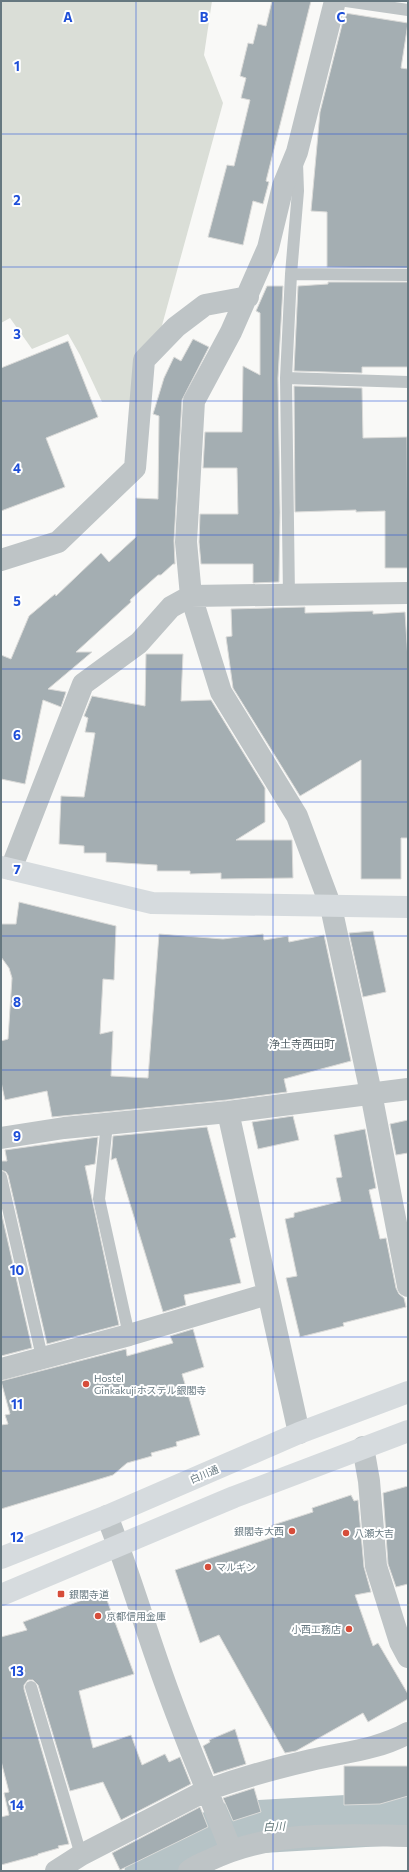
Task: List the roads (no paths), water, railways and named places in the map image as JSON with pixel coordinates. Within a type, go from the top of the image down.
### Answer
[{"type":"main road","points":[[6,868],[152,903],[408,908]]},
{"type":"main road","name":"白川通","points":[[1,1558],[107,1516],[299,1432],[408,1392]]},
{"type":"main road","points":[[1,1595],[234,1497],[408,1431]]},
{"type":"street","points":[[335,1],[297,152],[283,186],[268,248],[248,297],[194,401],[186,542],[191,596],[221,692],[297,816],[331,907],[371,1093],[408,1286]]},
{"type":"street","points":[[1,560],[58,542],[135,468],[144,360],[176,327],[205,305],[248,297]]},
{"type":"street","points":[[6,868],[84,684],[139,643],[171,607],[191,596],[289,596],[408,593]]},
{"type":"street","points":[[1,1138],[64,1128],[228,1112],[408,1089]]},
{"type":"street","points":[[228,1112],[299,1432]]},
{"type":"street","points":[[1,1369],[129,1335],[268,1294]]},
{"type":"street","points":[[363,1447],[369,1481],[376,1566],[400,1642],[408,1657]]},
{"type":"street","points":[[107,1516],[129,1571],[157,1661],[184,1734],[230,1849]]},
{"type":"street","points":[[56,1871],[81,1855],[208,1791],[238,1779],[311,1760],[359,1751],[392,1742],[408,1733]]},
{"type":"street","points":[[189,1871],[230,1849],[276,1840],[324,1835],[408,1836]]},
{"type":"lane","points":[[346,1],[408,10]]},
{"type":"lane","points":[[289,596],[286,378],[291,274],[298,191],[297,152]]},
{"type":"lane","points":[[291,274],[408,275]]},
{"type":"lane","points":[[286,378],[408,382]]},
{"type":"lane","points":[[107,1124],[99,1199],[129,1335]]},
{"type":"lane","points":[[1,1177],[42,1357]]},
{"type":"lane","points":[[31,1687],[81,1855]]},
{"type":"waterway","name":"白川","points":[[151,1871],[163,1859],[234,1828],[408,1818]]},
{"type":"place","name":"Hostel Ginkakujiホステル銀閣寺","points":[[86,1384]]},
{"type":"place","name":"銀閣寺大西","points":[[292,1531]]},
{"type":"place","name":"八瀬大吉","points":[[346,1533]]},
{"type":"place","name":"マルギン","points":[[208,1567]]},
{"type":"place","name":"銀閣寺道","points":[[61,1594]]},
{"type":"place","name":"京都信用金庫","points":[[98,1616]]},
{"type":"place","name":"小西工務店","points":[[349,1629]]},
{"type":"district","name":"浄土寺西田町","points":[[302,1043]]}]
